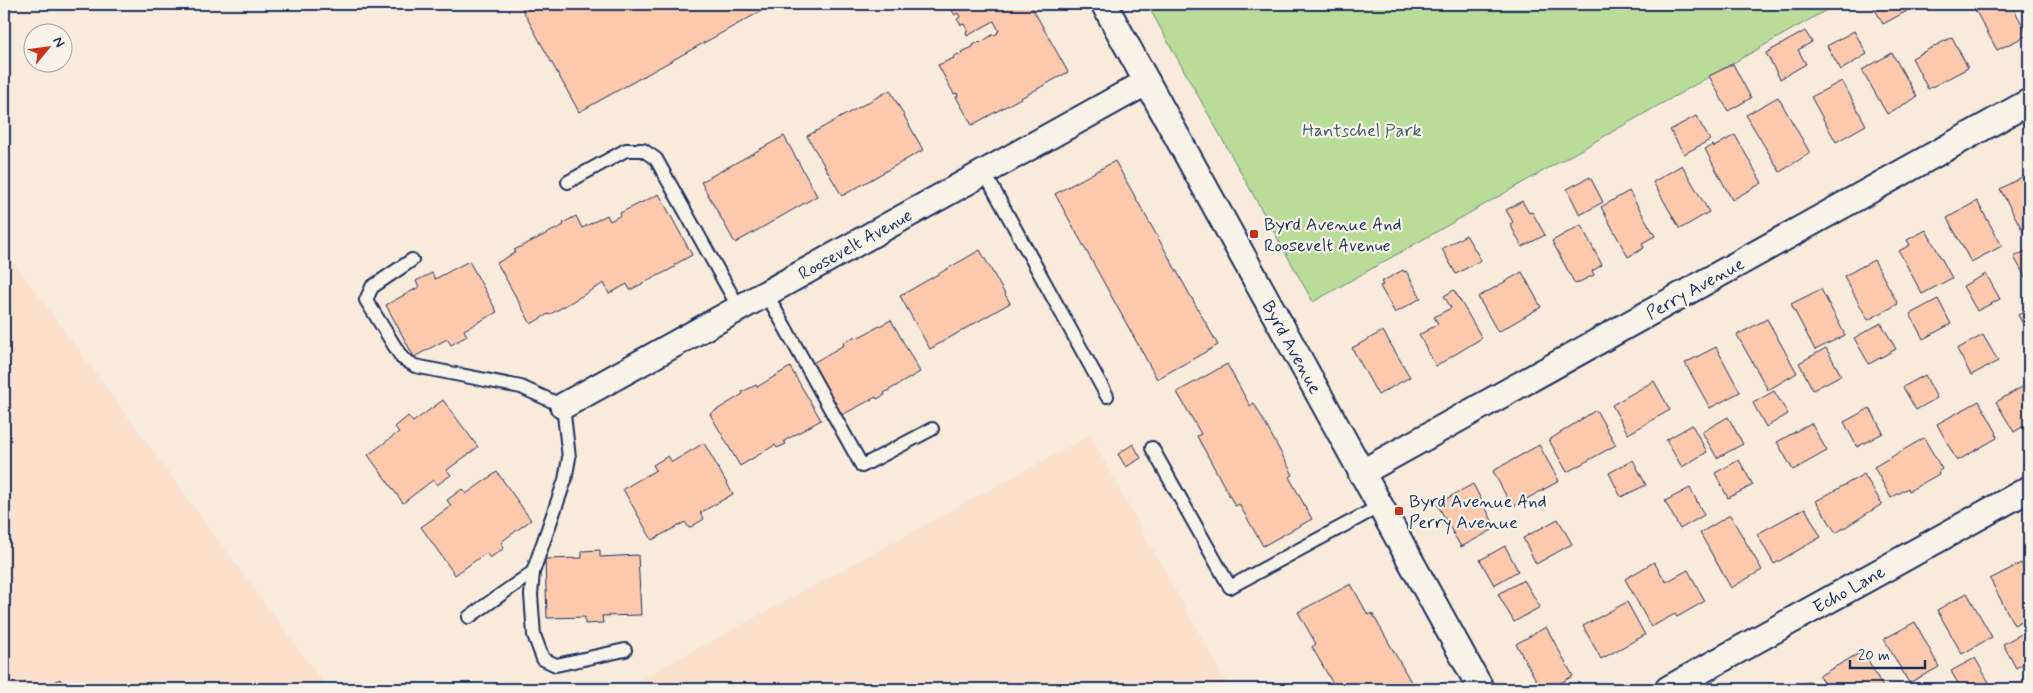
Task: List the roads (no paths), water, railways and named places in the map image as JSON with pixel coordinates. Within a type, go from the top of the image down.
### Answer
[{"type":"street","name":"Byrd Avenue","points":[[1104,4],[1481,689]]},
{"type":"street","name":"Roosevelt Avenue","points":[[563,406],[1147,82]]},
{"type":"street","name":"Perry Avenue","points":[[1362,473],[2029,102]]},
{"type":"street","name":"Echo Lane","points":[[1668,689],[2029,489]]},
{"type":"lane","points":[[568,182],[626,150],[643,150],[656,159],[739,308]]},
{"type":"lane","points":[[984,172],[1107,396]]},
{"type":"lane","points":[[412,260],[372,287],[366,300],[402,358],[415,366],[521,387],[563,406],[569,458],[565,480],[533,572],[531,595],[534,635],[543,659],[556,665],[625,650]]},
{"type":"lane","points":[[766,293],[862,466],[932,429]]},
{"type":"lane","points":[[1152,448],[1230,587],[1380,506]]},
{"type":"lane","points":[[469,617],[533,572]]},
{"type":"place","name":"Byrd Avenue And Roosevelt Avenue","points":[[1254,234]]},
{"type":"place","name":"Byrd Avenue And Perry Avenue","points":[[1399,511]]},
{"type":"park label","name":"Hantschel Park","points":[[1362,130]]}]
